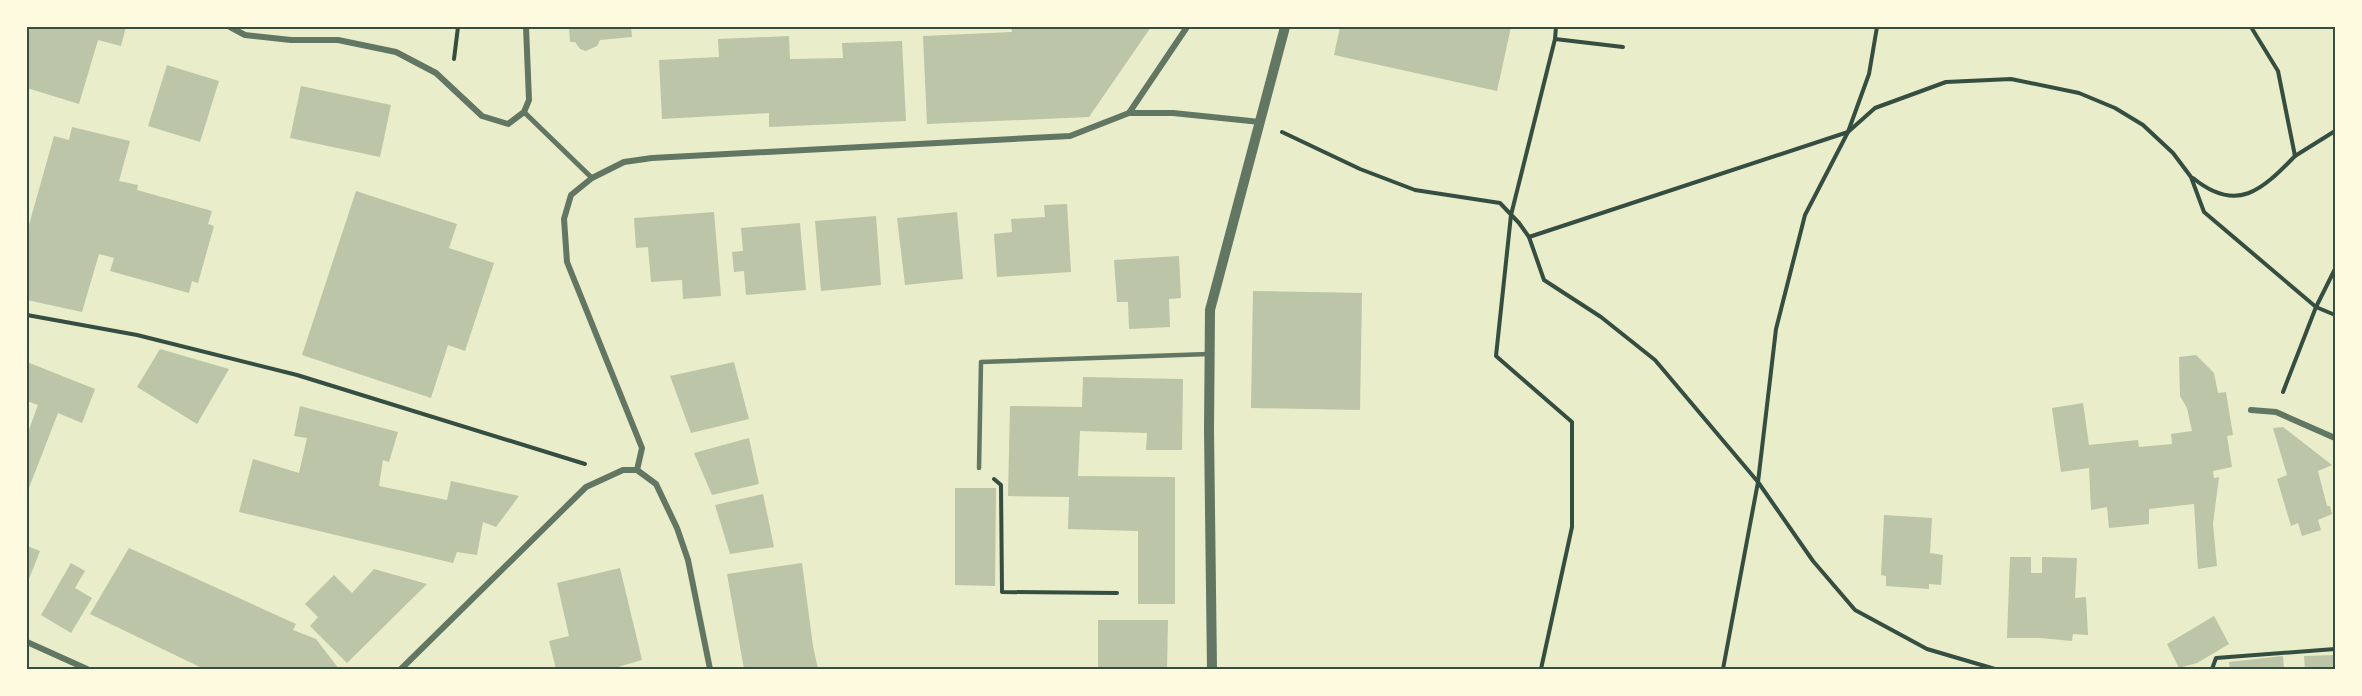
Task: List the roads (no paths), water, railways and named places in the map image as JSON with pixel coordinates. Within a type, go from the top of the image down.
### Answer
[{"type":"street","points":[[232,29],[244,35],[291,40],[338,40],[396,52],[436,74],[482,116],[508,124],[524,112],[530,100],[526,27]]},
{"type":"street","points":[[1129,113],[1186,27]]},
{"type":"street","points":[[1212,669],[1210,310],[1285,27]]},
{"type":"street","points":[[524,112],[592,178]]},
{"type":"street","points":[[637,470],[642,448],[567,262],[564,219],[570,195],[592,178],[624,162],[652,158],[1070,136],[1129,113],[1173,113],[1260,122]]},
{"type":"street","points":[[2251,410],[2276,412],[2335,438]]},
{"type":"street","points":[[401,669],[586,487],[623,470],[637,470],[656,484],[677,528],[688,560],[710,669]]},
{"type":"street","points":[[27,642],[87,669]]},
{"type":"lane","points":[[980,468],[981,362],[1209,354]]}]
